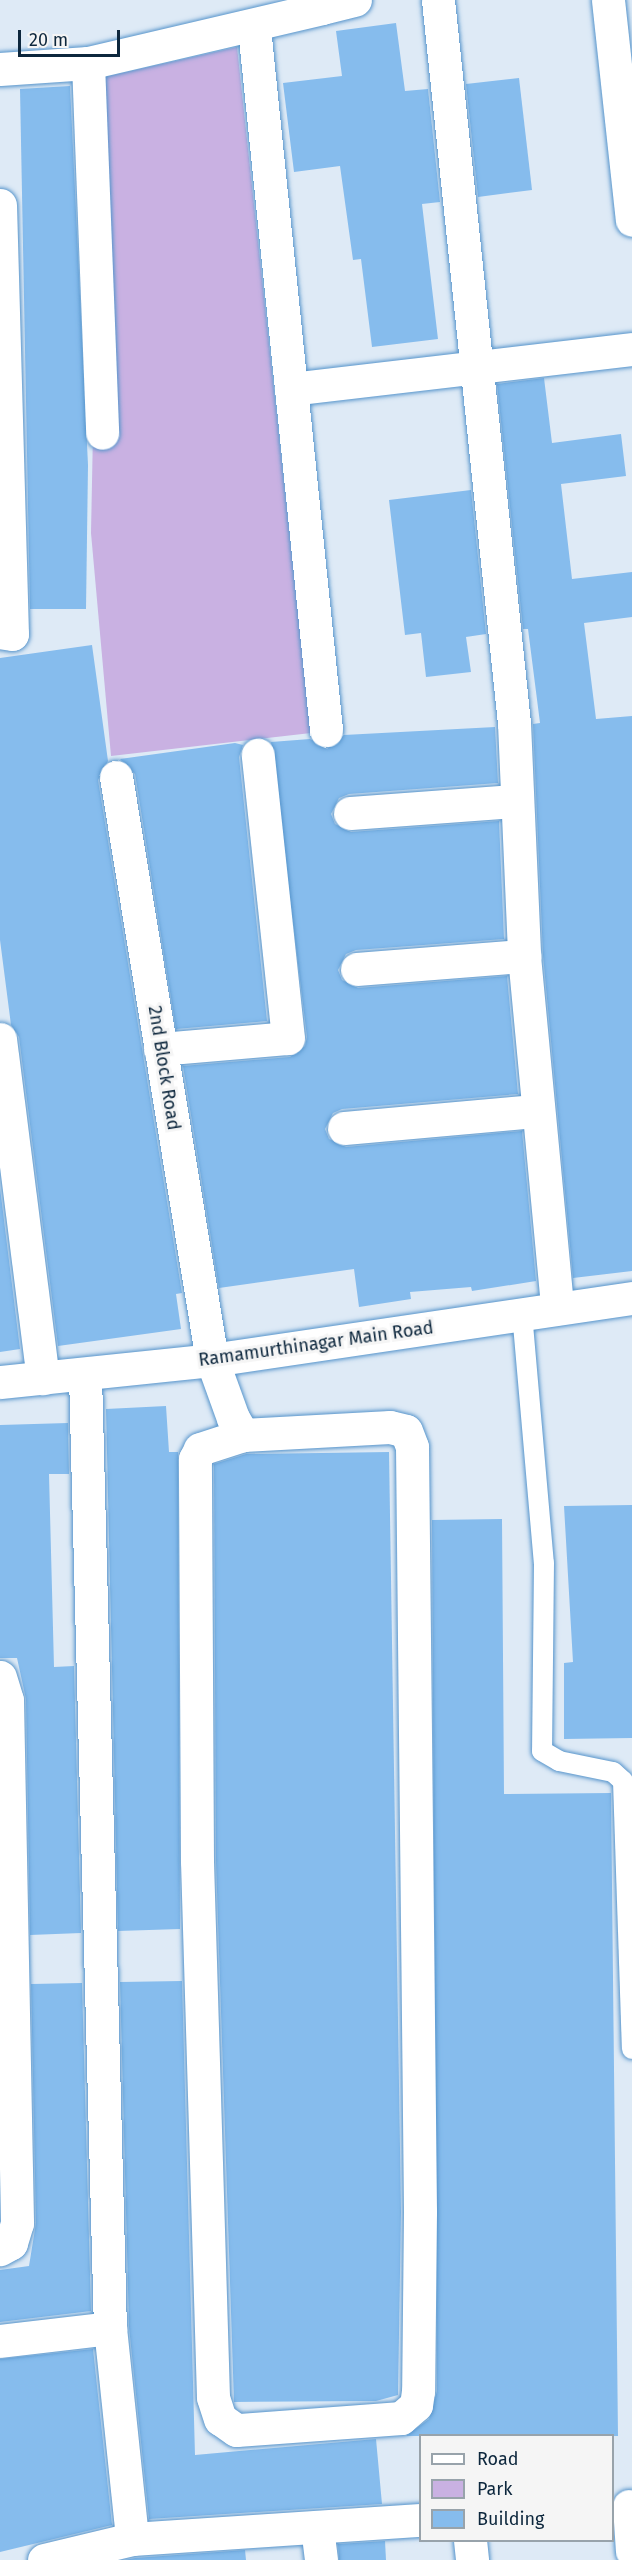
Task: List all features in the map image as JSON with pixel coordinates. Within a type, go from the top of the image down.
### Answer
[{"type":"street","points":[[0,69],[88,63],[254,28],[322,4],[355,0]]},
{"type":"street","points":[[438,0],[473,369],[513,723],[515,801],[535,1111],[557,1308]]},
{"type":"street","points":[[608,0],[632,220]]},
{"type":"street","points":[[254,28],[326,730]]},
{"type":"street","points":[[88,63],[102,433]]},
{"type":"street","points":[[0,205],[4,541],[12,634],[0,632]]},
{"type":"street","points":[[291,389],[632,350]]},
{"type":"street","points":[[160,1049],[288,1038],[258,755]]},
{"type":"street","name":"2nd Block Road","points":[[116,777],[212,1360],[243,1435]]},
{"type":"street","points":[[350,813],[515,801]]},
{"type":"street","points":[[357,969],[524,956]]},
{"type":"street","points":[[0,1046],[10,1205],[43,1378]]},
{"type":"street","points":[[344,1128],[535,1111]]},
{"type":"street","name":"Ramamurthinagar Main Road","points":[[0,1382],[85,1375],[212,1360],[632,1298]]},
{"type":"street","points":[[85,1375],[110,2328],[144,2546]]},
{"type":"street","points":[[390,1427],[406,1431],[412,1448],[420,2212],[418,2391],[416,2404],[401,2418],[236,2430],[220,2419],[213,2397],[197,1861],[195,1459],[200,1449],[243,1435],[390,1427]]},
{"type":"street","points":[[0,1677],[7,1700],[17,2223],[11,2243],[0,2249]]},
{"type":"street","points":[[0,2341],[110,2328]]},
{"type":"street","points":[[624,2507],[632,2551]]},
{"type":"street","points":[[44,2560],[144,2546],[317,2527],[419,2520]]},
{"type":"street","points":[[317,2527],[321,2560]]},
{"type":"street","points":[[470,2542],[472,2560]]},
{"type":"lane","points":[[522,1313],[544,1563],[542,1751],[559,1761],[613,1772],[623,1781],[632,2049]]},
{"type":"green space","points":[[237,47],[311,733],[111,756],[91,533],[100,78]]},
{"type":"building","points":[[396,23],[405,91],[428,89],[440,202],[422,204],[438,339],[372,347],[361,259],[353,260],[340,166],[294,172],[283,83],[342,76],[336,31]]},
{"type":"building","points":[[519,78],[532,190],[478,197],[466,84]]},
{"type":"building","points":[[70,86],[88,465],[86,609],[30,609],[20,89]]},
{"type":"building","points":[[544,378],[552,443],[621,434],[626,476],[561,484],[572,579],[632,572],[632,617],[584,623],[596,719],[632,716],[632,1271],[573,1278],[543,955],[533,724],[540,723],[528,629],[523,629],[497,384]]},
{"type":"building","points":[[471,490],[486,634],[466,637],[471,672],[426,677],[421,633],[405,635],[389,500]]},
{"type":"building","points":[[92,645],[108,761],[98,780],[182,1293],[176,1294],[181,1329],[58,1346],[19,1037],[11,1025],[0,940],[0,658]]},
{"type":"building","points":[[495,727],[498,783],[349,794],[339,798],[331,814],[335,824],[351,832],[499,821],[504,939],[356,950],[346,954],[338,970],[342,980],[358,988],[507,976],[518,1094],[342,1109],[333,1113],[325,1129],[329,1139],[346,1147],[522,1131],[536,1281],[472,1291],[471,1287],[410,1292],[411,1299],[359,1307],[354,1269],[219,1288],[183,1066],[290,1057],[305,1046],[307,1037],[271,742],[310,739],[327,749],[344,735]]},
{"type":"building","points":[[235,743],[243,745],[239,757],[267,1021],[176,1029],[135,774],[120,759]]},
{"type":"building","points":[[0,1188],[20,1349],[0,1352]]},
{"type":"building","points":[[166,1406],[169,1452],[178,1452],[180,1929],[118,1931],[106,1409]]},
{"type":"building","points":[[68,1423],[69,1474],[49,1474],[54,1667],[74,1666],[81,1933],[30,1935],[26,1699],[17,1658],[0,1658],[0,1425]]},
{"type":"building","points":[[389,1452],[401,2212],[398,2395],[376,2401],[234,2402],[216,1861],[214,1464],[246,1454]]},
{"type":"building","points":[[632,1505],[632,1738],[564,1739],[564,1663],[573,1662],[564,1506]]},
{"type":"building","points":[[502,1519],[504,1794],[611,1793],[618,2436],[614,2434],[419,2434],[419,2436],[406,2436],[429,2419],[437,2391],[432,1520]]},
{"type":"building","points":[[182,1981],[195,2455],[376,2439],[382,2504],[149,2519],[129,2327],[120,1982]]},
{"type":"building","points":[[82,1983],[91,2311],[0,2322],[0,2270],[29,2266],[36,2223],[31,1984]]},
{"type":"building","points":[[93,2349],[112,2525],[0,2552],[0,2359]]},
{"type":"building","points":[[385,2541],[386,2560],[339,2560],[338,2544]]},
{"type":"building","points":[[245,2550],[246,2560],[125,2560],[135,2558]]}]
